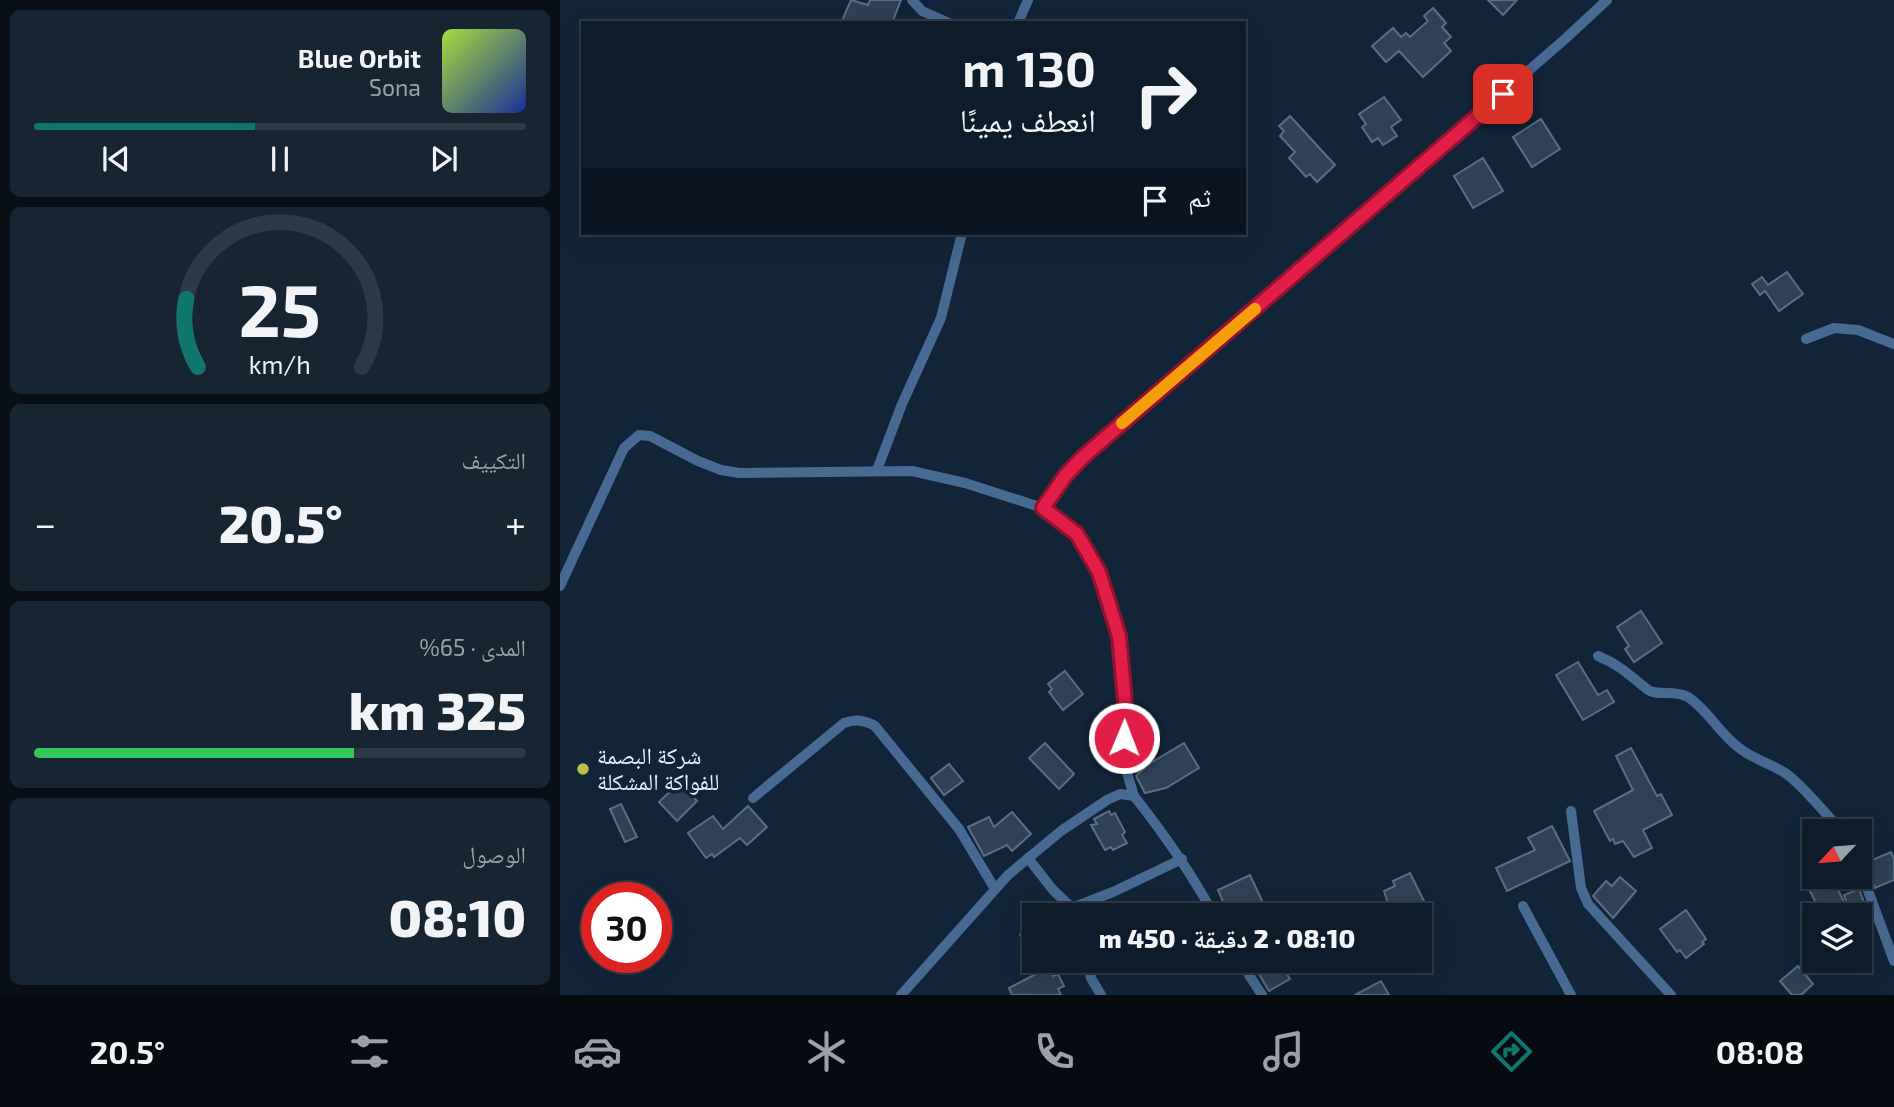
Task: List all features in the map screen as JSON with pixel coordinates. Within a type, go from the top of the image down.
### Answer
[{"type":"street","points":[[912,0],[922,11],[944,21]]},
{"type":"street","points":[[1019,21],[1028,0]]},
{"type":"street","points":[[1043,508],[1065,476],[1083,457],[1607,0]]},
{"type":"street","points":[[877,470],[902,404],[941,318],[962,235]]},
{"type":"street","points":[[1806,339],[1834,328],[1858,330],[1894,344]]},
{"type":"street","points":[[560,586],[624,448],[639,435],[650,436],[721,470],[739,473],[912,471],[965,483],[1043,508],[1077,534],[1099,572],[1119,636],[1125,702],[1124,763],[1135,796],[1182,859],[1207,903]]},
{"type":"street","points":[[1598,656],[1617,664],[1639,680],[1648,691],[1678,693],[1689,698],[1736,746],[1758,761],[1786,773],[1830,819]]},
{"type":"street","points":[[753,798],[844,723],[860,720],[867,722],[875,726],[959,830],[995,889]]},
{"type":"street","points":[[901,995],[995,889],[1028,858],[1061,831],[1107,800],[1120,794],[1135,796]]},
{"type":"street","points":[[1571,811],[1581,888],[1588,904],[1671,995]]},
{"type":"street","points":[[1028,858],[1064,903]]},
{"type":"street","points":[[1090,903],[1182,859]]},
{"type":"street","points":[[1867,889],[1894,961]]},
{"type":"street","points":[[1523,906],[1571,995]]},
{"type":"street","points":[[1882,928],[1894,925]]},
{"type":"street","points":[[1090,973],[1101,995]]},
{"type":"street","points":[[1248,973],[1262,995]]},
{"type":"building","points":[[851,0],[868,5],[870,0],[901,0],[893,21],[842,21]]},
{"type":"building","points":[[1488,0],[1517,0],[1503,15]]},
{"type":"building","points":[[1433,8],[1446,23],[1442,27],[1451,37],[1444,43],[1451,51],[1423,77],[1399,51],[1386,62],[1372,46],[1393,28],[1401,37],[1406,33],[1410,37],[1428,21],[1424,16]]},
{"type":"building","points":[[1384,97],[1401,120],[1391,127],[1397,136],[1383,145],[1378,138],[1372,142],[1362,127],[1366,124],[1359,114]]},
{"type":"building","points":[[1290,116],[1335,165],[1317,182],[1310,174],[1306,177],[1289,158],[1295,152],[1280,136],[1284,131],[1279,126]]},
{"type":"building","points":[[1541,119],[1560,149],[1532,167],[1513,137]]},
{"type":"building","points":[[1483,158],[1503,191],[1473,208],[1454,176]]},
{"type":"building","points":[[1787,272],[1803,294],[1779,311],[1765,291],[1760,295],[1752,284],[1762,277],[1768,285]]},
{"type":"building","points":[[1641,611],[1662,643],[1634,662],[1625,649],[1629,646],[1617,627]]},
{"type":"building","points":[[1578,662],[1598,695],[1607,690],[1614,702],[1583,720],[1556,675]]},
{"type":"building","points":[[1065,671],[1083,694],[1063,710],[1049,692],[1052,689],[1048,684]]},
{"type":"building","points":[[1045,743],[1074,774],[1059,789],[1029,758]]},
{"type":"building","points":[[1184,743],[1199,768],[1166,788],[1145,793],[1136,776],[1147,765]]},
{"type":"building","points":[[1631,748],[1657,796],[1661,794],[1672,815],[1643,830],[1652,848],[1634,857],[1623,841],[1615,844],[1613,839],[1610,841],[1594,811],[1633,790],[1616,756]]},
{"type":"building","points":[[949,764],[963,781],[944,795],[931,778]]},
{"type":"building","points":[[680,782],[697,801],[677,821],[659,802]]},
{"type":"building","points":[[621,804],[637,837],[625,842],[610,809]]},
{"type":"building","points":[[748,806],[767,827],[747,845],[740,838],[714,857],[712,854],[706,858],[688,833],[713,816],[723,829]]},
{"type":"building","points":[[1109,811],[1111,815],[1115,813],[1125,832],[1122,835],[1127,843],[1113,850],[1111,847],[1105,850],[1091,825],[1097,824],[1094,819]]},
{"type":"building","points":[[1012,812],[1031,834],[1012,851],[1007,845],[984,856],[968,827],[989,817],[994,827]]},
{"type":"building","points":[[1552,826],[1570,861],[1507,891],[1496,868],[1535,850],[1528,838]]},
{"type":"building","points":[[1891,852],[1894,859],[1894,880],[1875,888],[1872,880],[1872,860]]},
{"type":"building","points":[[1410,873],[1425,903],[1388,903],[1384,891],[1395,886],[1393,881]]},
{"type":"building","points":[[1250,875],[1263,903],[1224,903],[1218,890]]},
{"type":"building","points":[[1620,877],[1636,891],[1613,918],[1593,896],[1606,881],[1612,886]]},
{"type":"building","points":[[1809,889],[1838,889],[1845,903],[1816,903]]},
{"type":"building","points":[[1859,889],[1864,903],[1847,903],[1844,895]]},
{"type":"building","points":[[1686,910],[1706,939],[1702,942],[1704,944],[1686,958],[1680,950],[1677,952],[1660,929]]},
{"type":"building","points":[[1798,966],[1813,984],[1801,995],[1792,995],[1780,981]]},
{"type":"building","points":[[1038,973],[1051,973],[1053,976],[1058,974],[1064,986],[1058,989],[1061,995],[1012,995],[1009,988]]},
{"type":"building","points":[[1258,973],[1286,973],[1290,979],[1269,991]]},
{"type":"building","points":[[1381,981],[1389,995],[1355,995]]},
{"type":"slow traffic","points":[[1122,423],[1255,309]]},
{"type":"place","name":"شركة البصمة للفواكة المشكلة","points":[[583,769]]},
{"type":"route","points":[[1124,738],[1125,702],[1119,636],[1099,572],[1077,534],[1043,508],[1065,476],[1083,457],[1503,94]]}]
